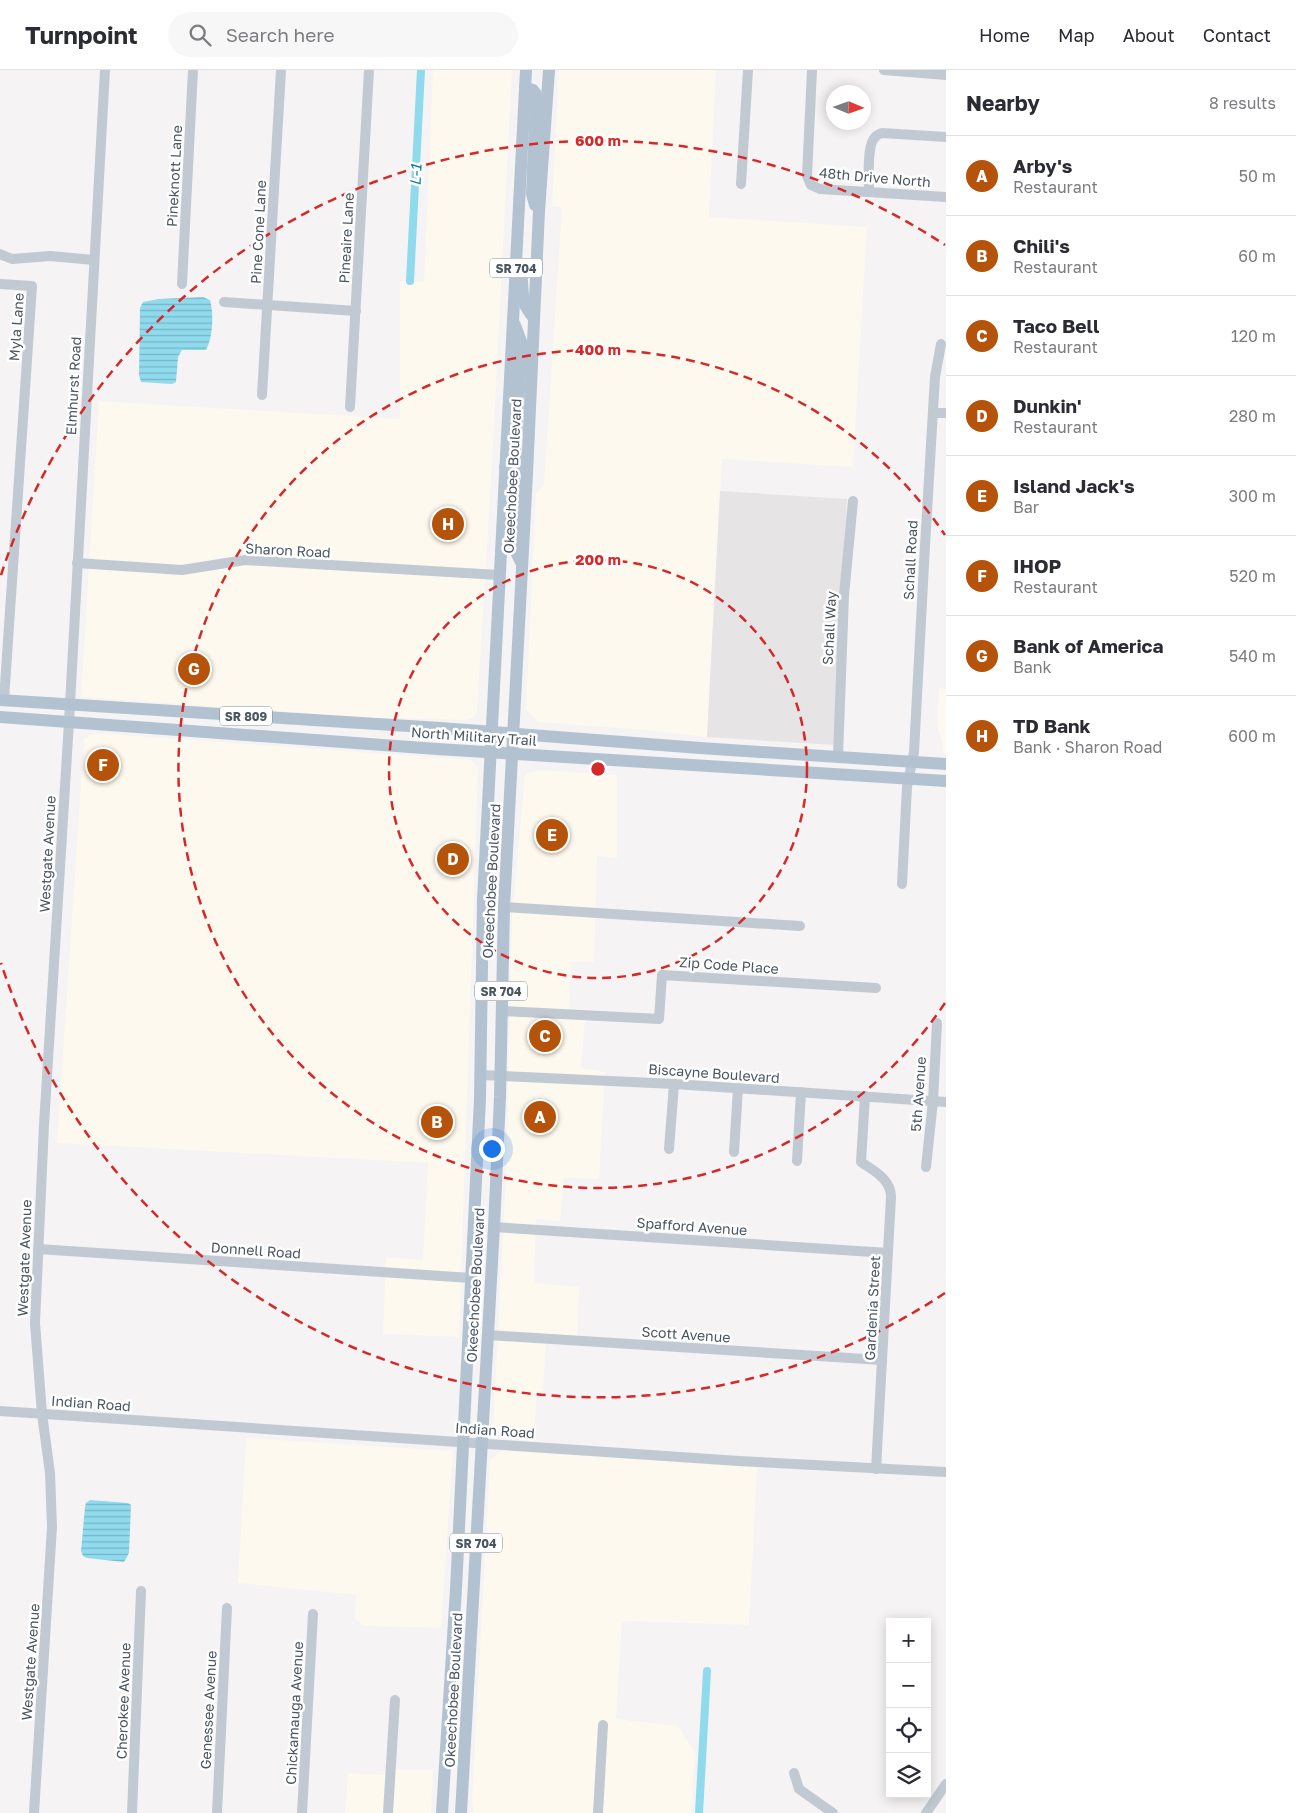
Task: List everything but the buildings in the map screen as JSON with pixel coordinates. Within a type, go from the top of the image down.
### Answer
[{"type":"main road","name":"Okeechobee Boulevard","points":[[442,1813],[456,1590],[481,1075],[483,900],[526,70]]},
{"type":"main road","name":"Okeechobee Boulevard","points":[[463,1809],[494,1227],[504,908],[528,474],[539,211],[549,70]]},
{"type":"main road","points":[[525,87],[533,90],[536,94],[532,194],[539,211]]},
{"type":"main road","points":[[518,220],[524,304],[526,310],[534,318]]},
{"type":"main road","points":[[513,318],[522,344],[516,452],[518,459],[528,474]]},
{"type":"main road","points":[[505,467],[517,485],[514,541],[515,550],[523,566]]},
{"type":"main road","name":"North Military Trail","points":[[2,700],[946,764]]},
{"type":"main road","name":"North Military Trail","points":[[0,717],[490,753],[946,781]]},
{"type":"main road","points":[[224,732],[236,725],[300,727],[321,721]]},
{"type":"main road","points":[[791,771],[805,764],[810,754]]},
{"type":"main road","points":[[456,1590],[462,1606],[463,1649],[470,1656]]},
{"type":"street","name":"Elmhurst Road","points":[[70,704],[76,563],[104,70]]},
{"type":"street","name":"Pineknott Lane","points":[[182,284],[193,70]]},
{"type":"street","name":"Pine Cone Lane","points":[[262,395],[281,70]]},
{"type":"street","name":"Pineaire Lane","points":[[350,407],[369,70]]},
{"type":"street","points":[[741,184],[748,70]]},
{"type":"street","name":"48th Drive North","points":[[812,70],[807,176],[811,185],[820,189],[946,197]]},
{"type":"street","points":[[884,70],[946,75]]},
{"type":"street","points":[[869,192],[870,147],[874,138],[882,133],[946,137]]},
{"type":"street","points":[[0,254],[12,259],[50,256],[94,260]]},
{"type":"street","name":"Myla Lane","points":[[0,284],[32,286],[2,700]]},
{"type":"street","points":[[224,302],[356,311]]},
{"type":"street","name":"Schall Road","points":[[902,884],[909,779],[914,752],[935,377],[941,344]]},
{"type":"street","points":[[933,413],[946,413]]},
{"type":"street","name":"Schall Way","points":[[838,756],[844,595],[853,500]]},
{"type":"street","name":"Sharon Road","points":[[76,563],[182,570],[245,560],[499,575]]},
{"type":"street","name":"Westgate Avenue","points":[[34,1813],[52,1527],[50,1473],[42,1414],[35,1323],[70,704]]},
{"type":"street","points":[[504,908],[800,926]]},
{"type":"street","name":"Zip Code Place","points":[[501,1011],[659,1018],[662,975],[876,988]]},
{"type":"street","name":"5th Avenue","points":[[926,1168],[933,1101],[937,1023]]},
{"type":"street","name":"Biscayne Boulevard","points":[[481,1075],[674,1084],[946,1102]]},
{"type":"street","points":[[669,1149],[674,1084]]},
{"type":"street","points":[[734,1152],[738,1088]]},
{"type":"street","points":[[798,1161],[802,1092]]},
{"type":"street","name":"Gardenia Street","points":[[865,1096],[861,1162],[883,1178],[891,1190],[876,1469]]},
{"type":"street","name":"Spafford Avenue","points":[[494,1227],[888,1253]]},
{"type":"street","name":"Donnell Road","points":[[38,1249],[471,1278]]},
{"type":"street","name":"Scott Avenue","points":[[488,1334],[882,1360]]},
{"type":"street","name":"Indian Road","points":[[0,1411],[876,1469],[946,1472]]},
{"type":"street","name":"Cherokee Avenue","points":[[132,1813],[141,1591]]},
{"type":"street","name":"Genessee Avenue","points":[[217,1813],[227,1608]]},
{"type":"street","name":"Chickamauga Avenue","points":[[302,1813],[313,1614]]},
{"type":"street","points":[[388,1813],[395,1700]]},
{"type":"street","points":[[598,1813],[603,1725]]},
{"type":"street","points":[[794,1772],[799,1788],[833,1813]]},
{"type":"street","points":[[926,1813],[946,1784]]},
{"type":"shaded area","points":[[433,70],[512,70],[477,713],[472,718],[464,720],[362,717],[81,697],[99,401],[400,419],[400,281],[424,282]]},
{"type":"shaded area","points":[[559,70],[716,70],[709,217],[867,227],[853,467],[722,459],[707,737],[538,722],[526,709],[536,493],[544,485],[562,208],[552,206]]},
{"type":"shaded area","points":[[720,491],[847,499],[834,745],[707,737]]},
{"type":"shaded area","points":[[939,688],[946,689],[946,753],[942,753],[943,746],[937,725]]},
{"type":"shaded area","points":[[94,733],[471,760],[478,768],[459,1337],[383,1334],[386,1257],[423,1260],[428,1163],[57,1143],[84,739]]},
{"type":"shaded area","points":[[541,770],[617,775],[617,858],[597,856],[594,962],[571,962],[569,1019],[585,1020],[581,1068],[605,1072],[599,1179],[564,1178],[560,1221],[536,1219],[534,1283],[579,1287],[577,1344],[546,1342],[543,1391],[537,1391],[534,1432],[493,1430],[506,1176],[512,918],[525,774]]},
{"type":"shaded area","points":[[246,1438],[453,1451],[441,1628],[365,1626],[355,1619],[356,1595],[238,1583]]},
{"type":"shaded area","points":[[506,1448],[757,1468],[749,1625],[622,1621],[616,1719],[678,1726],[695,1753],[691,1813],[474,1813],[472,1800],[490,1460]]},
{"type":"shaded area","points":[[385,1769],[433,1770],[431,1813],[345,1813],[348,1773],[384,1775]]},
{"type":"water","points":[[203,297],[210,300],[212,312],[211,332],[206,350],[182,350],[178,357],[176,382],[172,384],[141,382],[139,375],[140,308],[143,302],[159,299]]},
{"type":"water","points":[[90,1500],[128,1503],[131,1505],[129,1553],[124,1562],[83,1556],[81,1551],[85,1507],[86,1503]]},
{"type":"waterway","name":"L-1","points":[[410,281],[421,70]]},
{"type":"waterway","points":[[699,1813],[707,1671]]},
{"type":"place","name":"TD Bank","points":[[448,524]]},
{"type":"place","name":"Bank of America","points":[[194,669]]},
{"type":"place","name":"IHOP","points":[[103,765]]},
{"type":"place","name":"Island Jack's","points":[[552,835]]},
{"type":"place","name":"Dunkin'","points":[[453,859]]},
{"type":"place","name":"Taco Bell","points":[[545,1036]]},
{"type":"place","name":"Arby's","points":[[540,1117]]},
{"type":"place","name":"Chili's","points":[[437,1122]]}]
